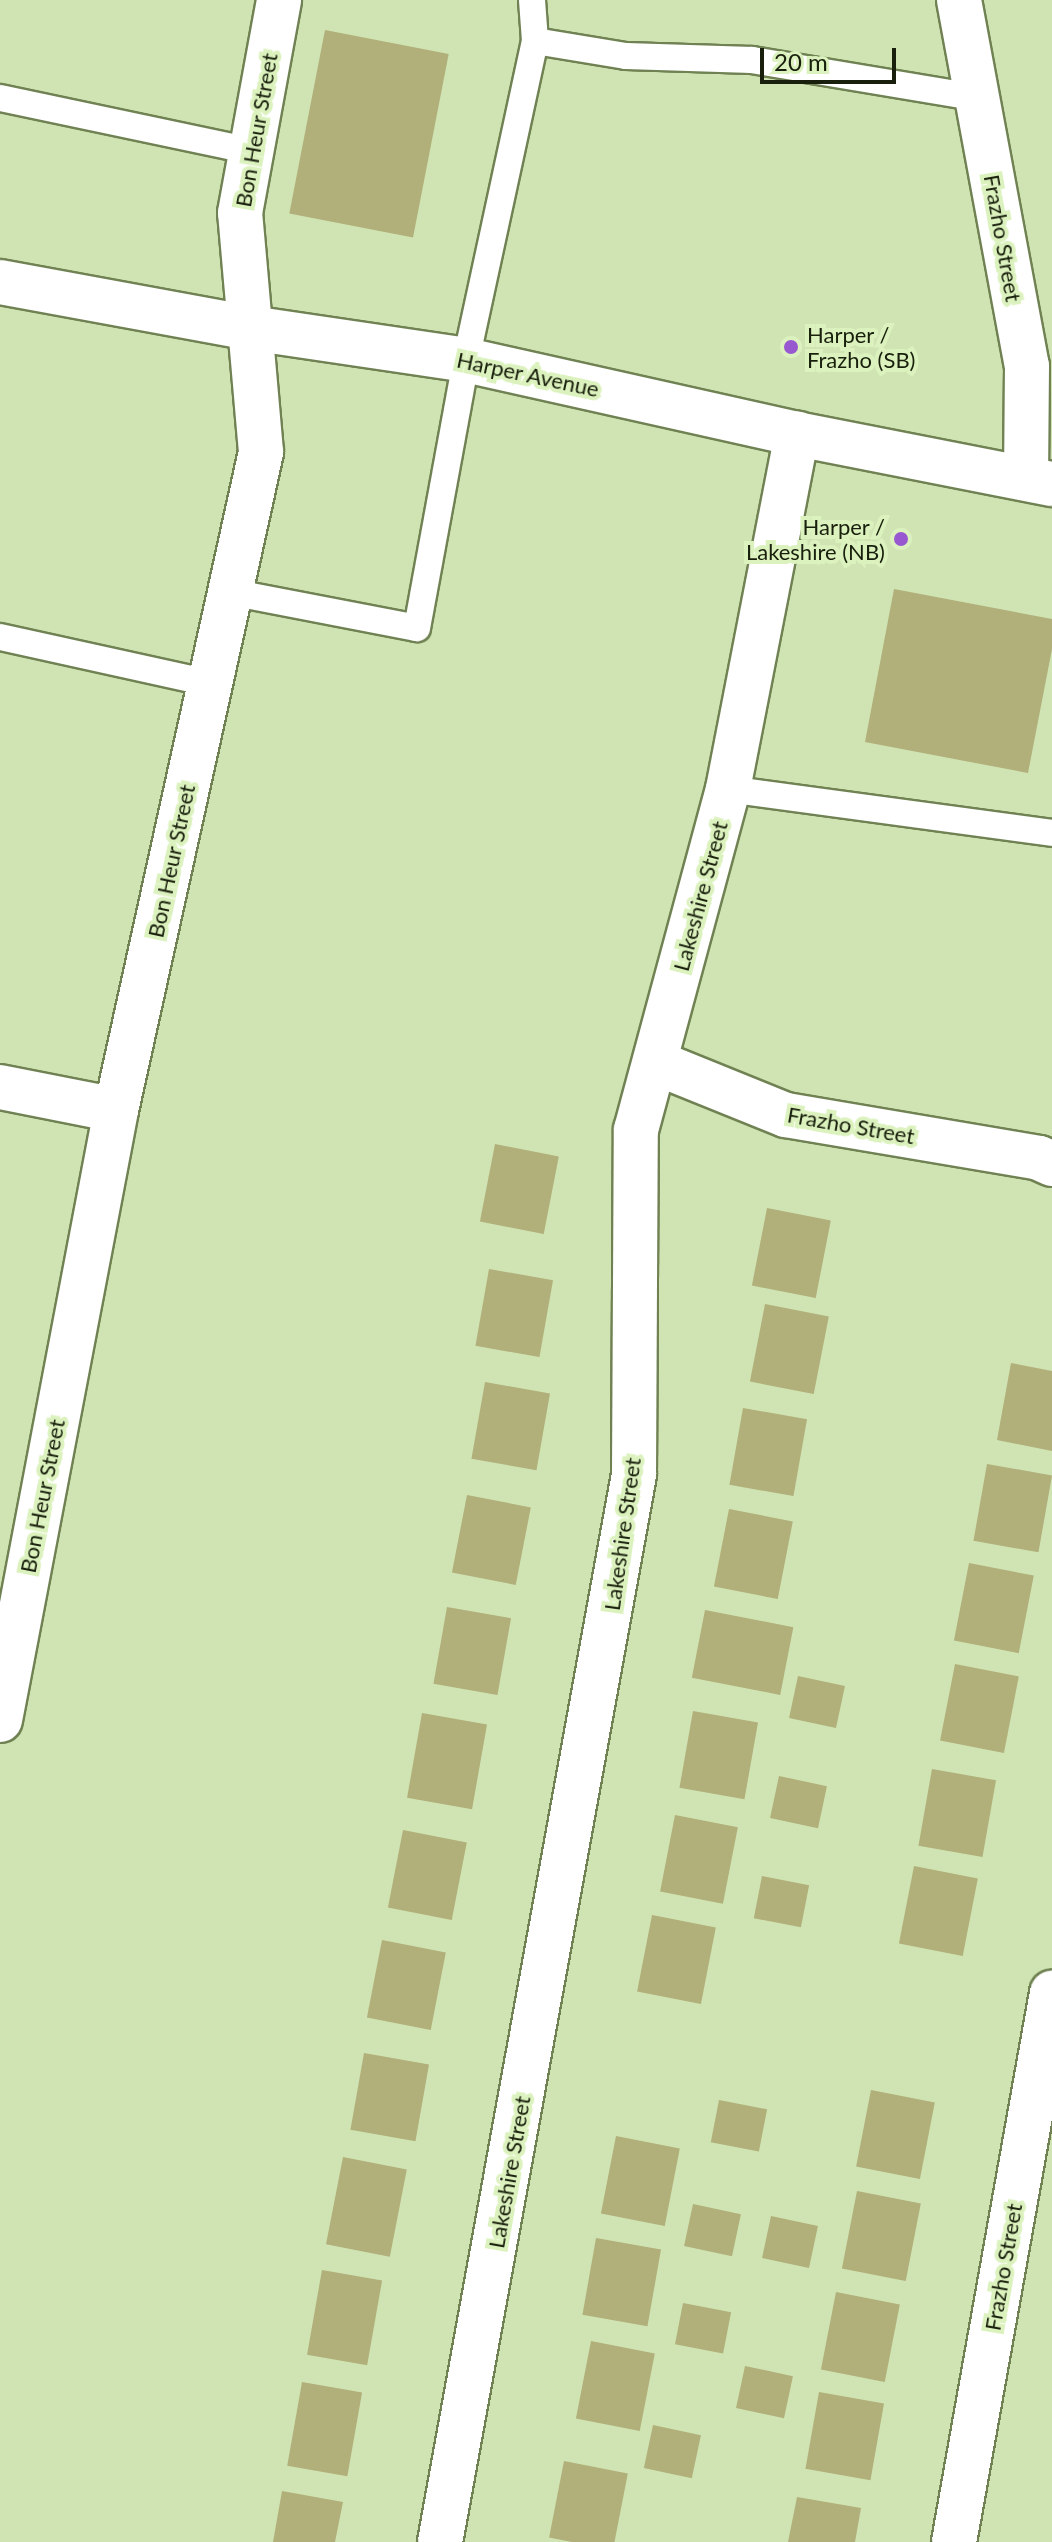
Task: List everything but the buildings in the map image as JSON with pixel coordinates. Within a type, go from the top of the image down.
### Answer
[{"type":"street","name":"Frazho Street","points":[[959,0],[1027,366],[1039,481]]},
{"type":"street","name":"Bon Heur Street","points":[[0,1720],[116,1110],[261,452],[240,213],[283,2]]},
{"type":"street","name":"Harper Avenue","points":[[0,282],[250,328],[466,360],[797,434],[1039,481]]},
{"type":"street","name":"Lakeshire Street","points":[[440,2542],[634,1474],[636,1130],[657,1063],[728,789],[797,434]]},
{"type":"street","name":"Frazho Street","points":[[657,1063],[786,1115],[1039,1158],[1052,1164]]},
{"type":"street","points":[[0,1087],[116,1110]]},
{"type":"street","name":"Frazho Street","points":[[954,2542],[1052,1993]]},
{"type":"lane","points":[[230,592],[417,628],[466,360],[535,41],[532,0]]},
{"type":"lane","points":[[535,41],[626,56],[752,60],[978,98]]},
{"type":"lane","points":[[0,98],[252,151]]},
{"type":"lane","points":[[0,637],[210,683]]},
{"type":"lane","points":[[728,789],[1052,833]]},
{"type":"place","name":"Harper / Frazho (SB)","points":[[791,347]]},
{"type":"place","name":"Harper / Lakeshire (NB)","points":[[901,539]]}]
